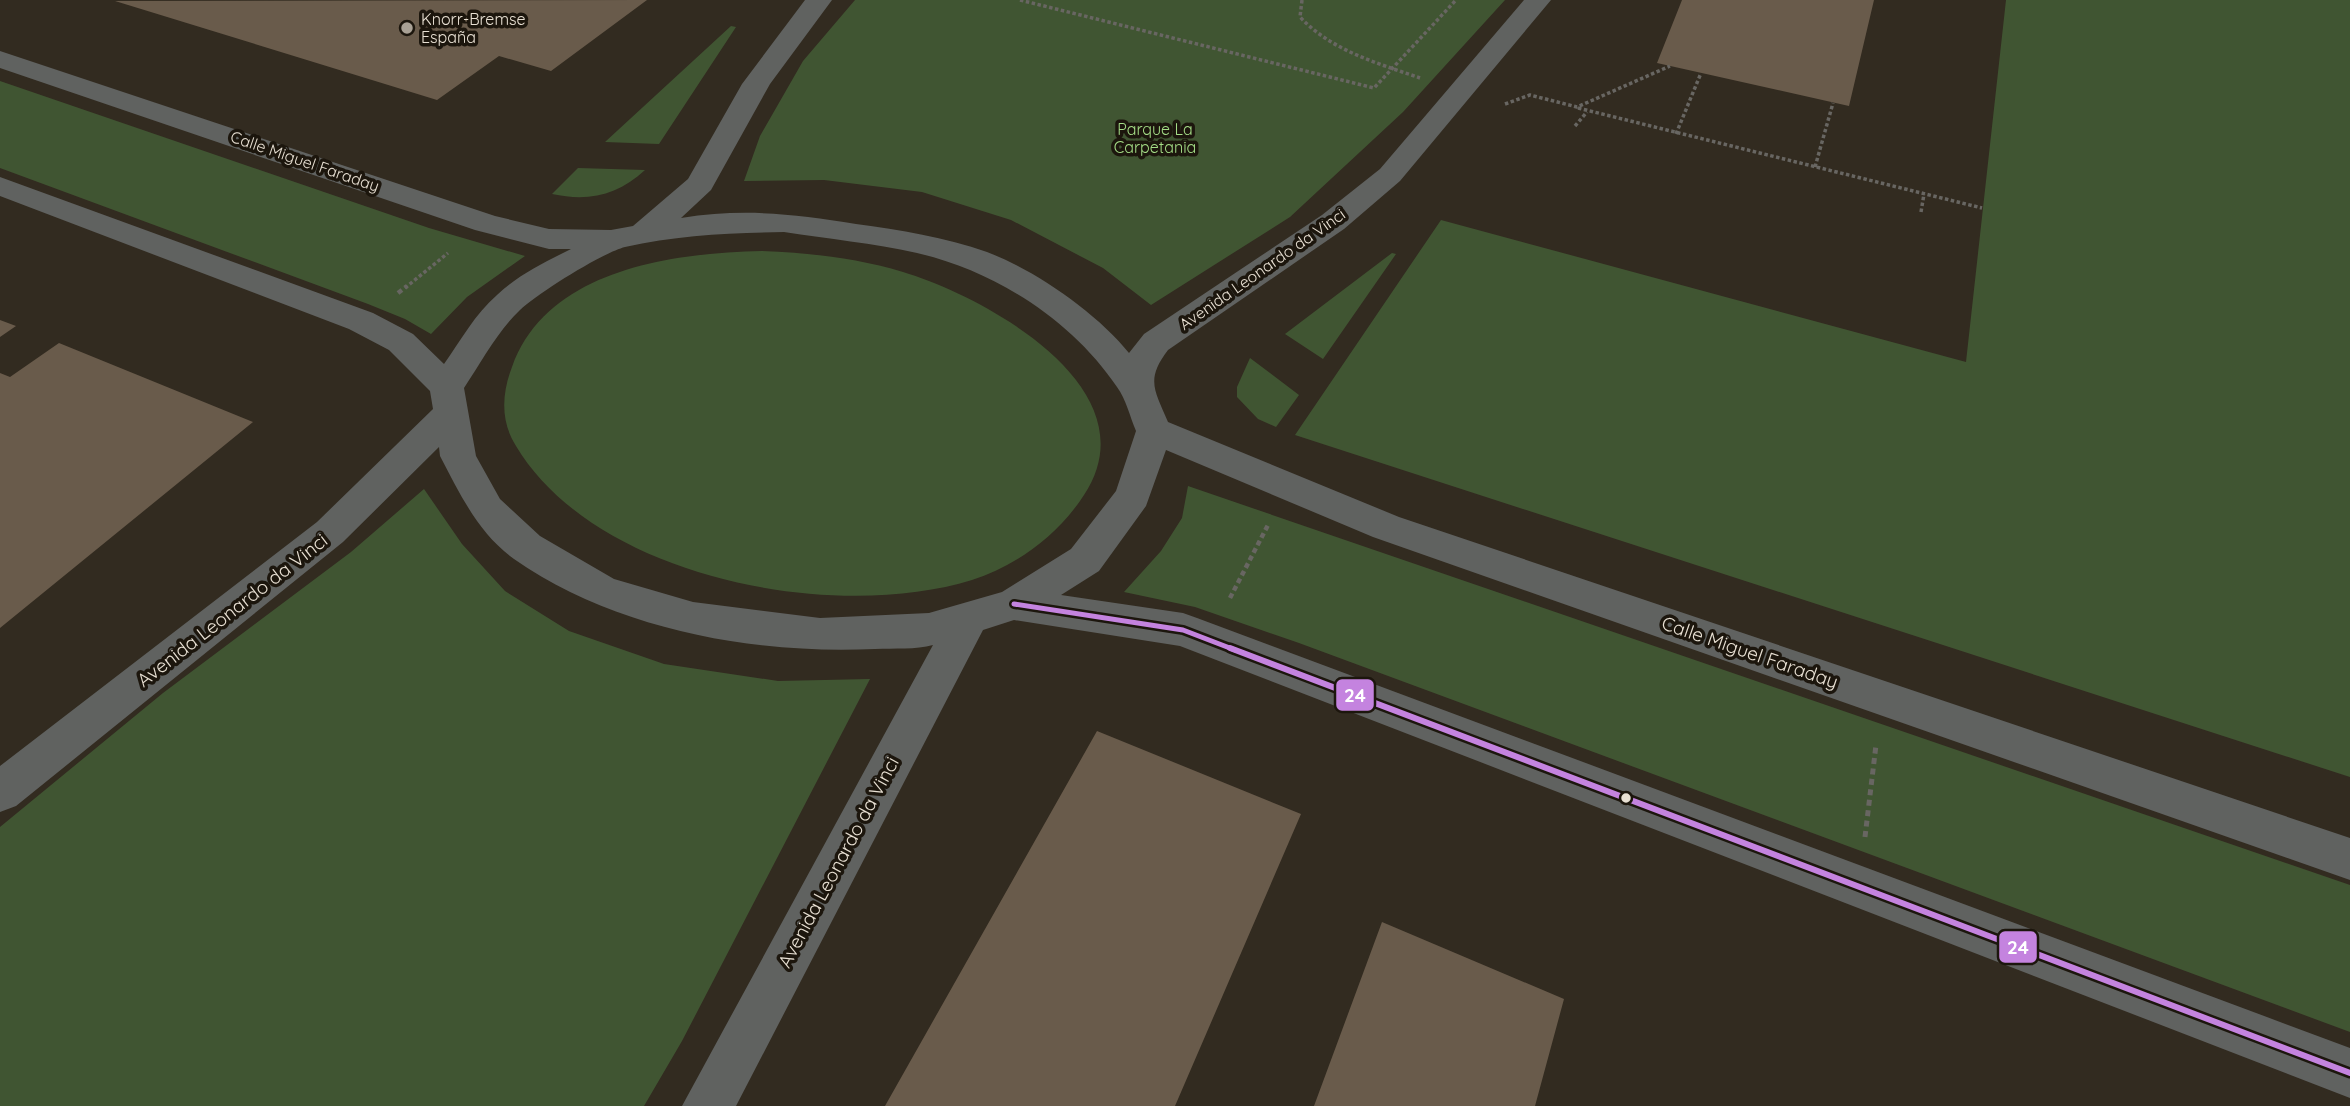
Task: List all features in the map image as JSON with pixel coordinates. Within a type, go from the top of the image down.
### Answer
[{"type":"street","points":[[628,236],[681,203],[700,184],[756,85],[801,20],[819,0]]},
{"type":"street","name":"Avenida Leonardo da Vinci","points":[[1135,385],[1139,364],[1157,342],[1333,222],[1390,175],[1538,0]]},
{"type":"street","name":"Calle Miguel Faraday","points":[[0,59],[486,223],[549,239],[628,236]]},
{"type":"street","points":[[0,186],[361,321],[401,342],[449,400],[458,456],[487,509],[526,547],[602,591],[693,618],[820,635],[929,630],[1014,604],[1085,560],[1133,496],[1154,431],[1135,385],[1104,345],[1047,297],[977,260],[918,243],[784,222],[706,224],[628,236]]},
{"type":"street","name":"Avenida Leonardo da Vinci","points":[[0,792],[330,532],[449,400],[488,325],[509,302],[541,278],[628,236]]},
{"type":"street","name":"Calle Miguel Faraday","points":[[1154,431],[1386,527],[2350,859]]},
{"type":"street","points":[[1014,604],[1183,629],[2350,1073]]},
{"type":"street","name":"Avenida Leonardo da Vinci","points":[[708,1106],[969,618]]},
{"type":"path","points":[[1020,0],[1374,88],[1457,0]]},
{"type":"path","points":[[1301,0],[1300,17],[1310,30],[1354,52],[1460,92],[1506,105],[1530,96],[1982,208]]},
{"type":"path","points":[[1577,107],[1670,66]]},
{"type":"path","points":[[1676,134],[1701,73]]},
{"type":"path","points":[[1815,167],[1833,103]]},
{"type":"path","points":[[1575,126],[1587,112]]},
{"type":"path","points":[[1921,212],[1924,194]]},
{"type":"path","points":[[361,321],[486,223]]},
{"type":"path","points":[[1208,639],[1288,487]]},
{"type":"path","points":[[1859,887],[1882,698]]},
{"type":"green space","name":"Parque La Carpetania","points":[[855,0],[1505,0],[1403,112],[1290,217],[1151,305],[1103,268],[1011,220],[922,192],[824,180],[744,181],[760,136],[803,61]]},
{"type":"green space","points":[[2006,0],[2350,0],[2350,777],[1295,435],[1441,220],[1966,362]]},
{"type":"green space","points":[[731,26],[736,27],[659,144],[605,142]]},
{"type":"green space","points":[[0,81],[429,228],[525,256],[467,297],[431,334],[405,319],[368,304],[0,168]]},
{"type":"green space","points":[[578,168],[645,170],[613,191],[591,197],[552,194]]},
{"type":"green space","points":[[762,251],[868,263],[937,284],[976,302],[1051,353],[1079,384],[1097,419],[1100,456],[1084,495],[1074,510],[1036,547],[989,574],[916,592],[853,596],[787,591],[722,579],[658,558],[601,529],[553,491],[516,446],[505,417],[509,377],[529,334],[553,308],[583,288],[617,273],[690,256]]},
{"type":"green space","points":[[1392,253],[1396,254],[1323,359],[1285,334]]},
{"type":"green space","points":[[1250,358],[1299,395],[1276,427],[1258,419],[1237,397],[1237,387]]},
{"type":"green space","points":[[1188,486],[2350,885],[2350,1032],[1299,643],[1195,607],[1124,592],[1161,551],[1182,518]]},
{"type":"green space","points":[[424,489],[462,544],[505,591],[569,631],[664,664],[778,681],[870,679],[682,1041],[644,1106],[0,1106],[0,827],[163,693],[351,552]]},
{"type":"building","name":"Knorr-Bremse España","points":[[647,0],[551,71],[499,56],[437,100],[115,1]]},
{"type":"building","points":[[1682,0],[1874,0],[1849,106],[1657,63]]},
{"type":"building","points":[[0,320],[16,326],[0,337]]},
{"type":"building","points":[[59,343],[253,422],[0,628],[0,373],[10,377]]},
{"type":"building","points":[[1097,731],[1301,814],[1175,1106],[885,1106]]},
{"type":"building","points":[[1382,922],[1564,999],[1535,1106],[1314,1106]]},
{"type":"transit line","name":"24","points":[[1014,604],[1183,630],[2350,1073]]},
{"type":"place","name":"Knorr-Bremse España","points":[[407,28]]}]
